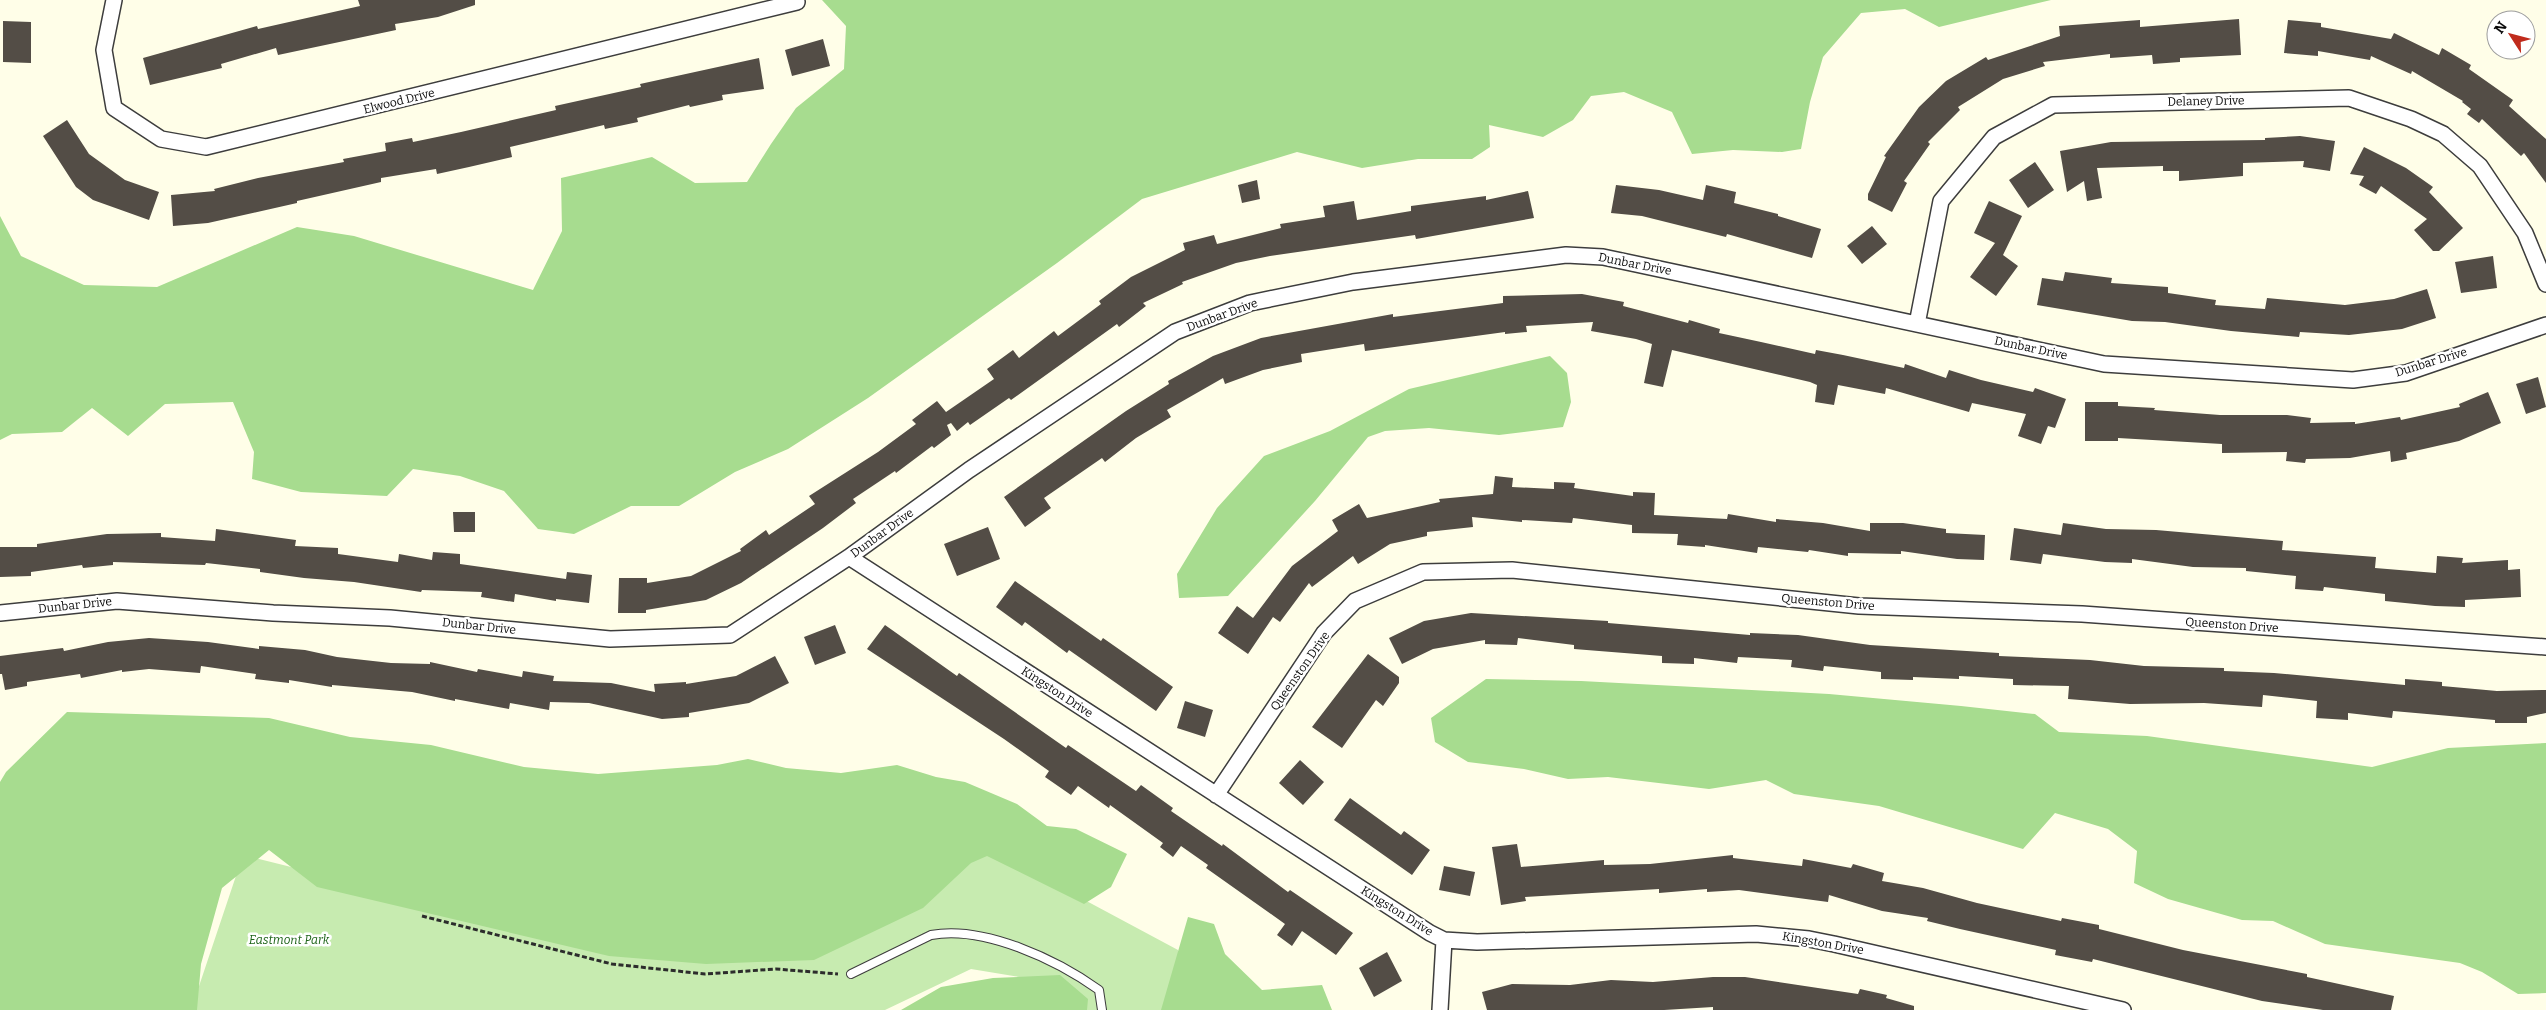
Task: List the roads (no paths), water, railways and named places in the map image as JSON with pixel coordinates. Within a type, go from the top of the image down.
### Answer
[{"type":"street","name":"Elwood Drive","points":[[114,0],[104,50],[114,108],[161,140],[206,146],[797,2]]},
{"type":"street","name":"Delaney Drive","points":[[1917,324],[1941,201],[1994,137],[2053,105],[2349,98],[2412,119],[2443,134],[2480,166],[2526,233],[2546,284]]},
{"type":"street","name":"Dunbar Drive","points":[[0,614],[117,601],[274,613],[390,618],[610,639],[730,635],[849,557],[969,470],[1175,332],[1250,303],[1353,282],[1566,254],[1603,257],[2104,364],[2354,380],[2406,373],[2546,325]]},
{"type":"street","name":"Kingston Drive","points":[[849,557],[1444,940],[1462,942],[1756,934],[1783,935],[1834,944],[2123,1010]]},
{"type":"street","name":"Queenston Drive","points":[[1216,795],[1324,633],[1355,601],[1423,572],[1512,570],[1859,606],[2082,614],[2546,648]]},
{"type":"street","points":[[1440,1010],[1444,940]]},
{"type":"lane","points":[[851,974],[931,935],[945,933],[984,936],[1078,975],[1099,990],[1102,1010]]},
{"type":"park label","name":"Eastmont Park","points":[[289,940]]}]
